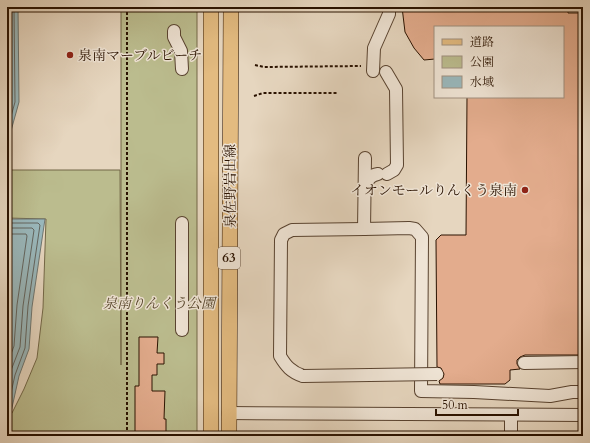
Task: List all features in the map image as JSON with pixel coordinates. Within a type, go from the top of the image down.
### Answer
[{"type":"main road","name":"泉佐野岩出線","points":[[210,7],[211,436]]},
{"type":"main road","name":"泉佐野岩出線","points":[[229,436],[231,7]]},
{"type":"street","points":[[369,68],[374,48],[389,14],[389,7]]},
{"type":"street","points":[[171,32],[169,38],[176,51],[179,69]]},
{"type":"street","points":[[365,186],[368,179],[374,175],[383,174],[394,170],[397,165],[396,89],[386,72]]},
{"type":"street","points":[[364,229],[365,158]]},
{"type":"street","points":[[179,330],[180,223]]},
{"type":"street","points":[[437,374],[303,376],[296,374],[289,369],[280,356],[281,240],[284,234],[292,230],[415,229],[422,237],[421,391],[550,396],[572,392],[583,392]]},
{"type":"street","points":[[524,363],[583,362]]},
{"type":"street","points":[[228,413],[583,415]]},
{"type":"street","points":[[511,415],[511,436]]},
{"type":"path","points":[[127,7],[127,436]]},
{"type":"path","points":[[255,65],[264,67],[369,68]]},
{"type":"path","points":[[254,96],[263,93],[337,93]]},
{"type":"green space","name":"泉南りんくう公園","points":[[121,7],[197,7],[197,436],[7,436],[7,419],[12,413],[24,389],[37,358],[43,308],[46,219],[7,218],[7,170],[120,170],[121,365]]},
{"type":"water","points":[[7,7],[18,7],[19,102],[9,138],[9,161],[7,165]]},
{"type":"water","points":[[7,219],[45,219],[32,307],[29,349],[19,376],[11,412],[7,417]]},
{"type":"building","name":"イオンモールりんくう泉南","points":[[402,7],[568,7],[568,13],[583,13],[583,355],[525,355],[517,360],[517,364],[520,369],[510,370],[510,380],[505,384],[440,384],[439,381],[443,378],[444,374],[441,368],[437,367],[436,240],[441,235],[466,235],[467,98],[564,98],[564,26],[434,26],[434,59],[424,60],[414,48],[405,32]]},
{"type":"building","points":[[139,337],[158,337],[157,353],[164,353],[164,364],[157,364],[157,375],[152,375],[152,391],[165,391],[164,419],[166,419],[166,436],[135,436],[135,386],[139,386]]},
{"type":"place","name":"泉南マーブルビーチ","points":[[70,55]]},
{"type":"place","name":"イオンモールりんくう泉南","points":[[525,190]]}]
